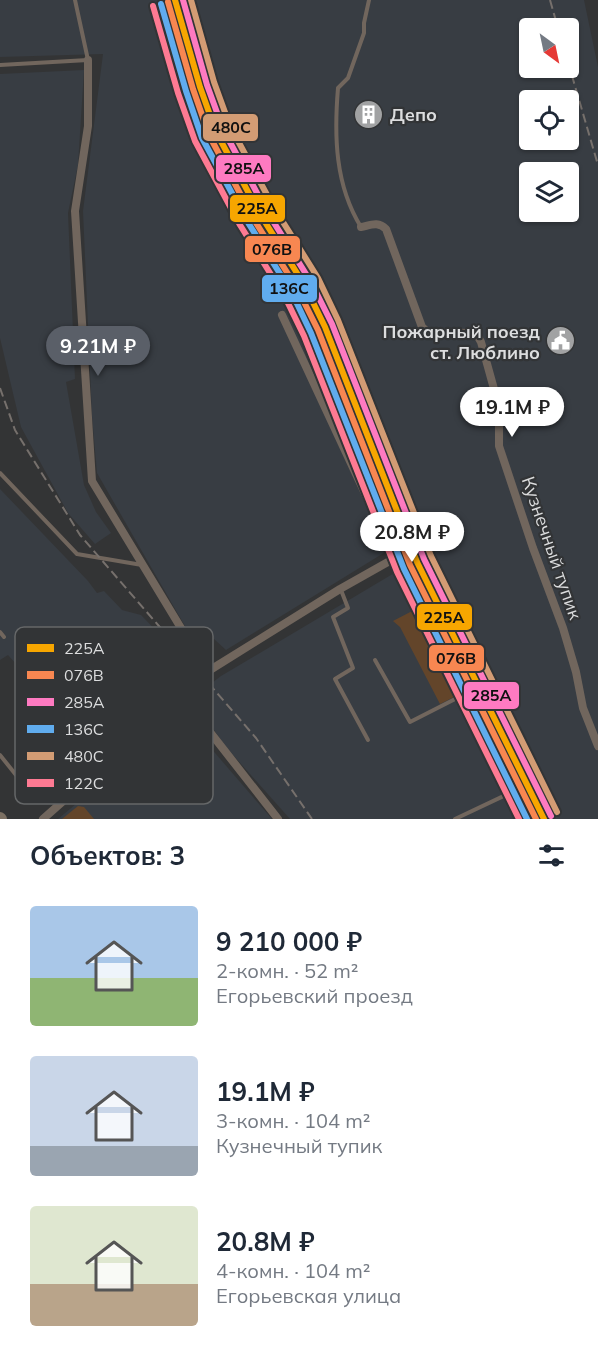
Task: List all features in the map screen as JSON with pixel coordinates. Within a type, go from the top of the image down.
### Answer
[{"type":"street","points":[[88,60],[88,126],[75,211],[92,481],[180,627]]},
{"type":"street","name":"Кузнечный тупик","points":[[361,227],[382,224],[386,229],[422,327],[428,332],[470,333],[477,335],[481,342],[499,408],[499,446],[563,628],[576,672],[583,708],[598,746]]},
{"type":"street","points":[[282,315],[395,558],[526,819]]},
{"type":"street","points":[[213,667],[395,558]]},
{"type":"street","points":[[213,736],[278,819]]},
{"type":"street","points":[[43,819],[60,804]]},
{"type":"lane","points":[[0,65],[88,60],[75,0]]},
{"type":"lane","points":[[361,227],[350,210],[337,159],[335,124],[338,88],[348,78],[364,33],[369,0]]},
{"type":"lane","points":[[0,473],[77,554],[143,566]]},
{"type":"lane","points":[[340,589],[348,608],[333,617],[353,668],[334,679],[368,740]]},
{"type":"lane","points":[[0,632],[4,637]]},
{"type":"lane","points":[[375,660],[410,722],[464,694]]},
{"type":"lane","points":[[0,755],[15,772]]},
{"type":"lane","points":[[455,819],[512,791]]},
{"type":"shaded area","points":[[0,0],[584,0],[598,67],[598,819],[535,819],[451,642],[423,592],[390,517],[353,419],[330,426],[387,551],[226,650],[213,640],[213,627],[185,627],[97,473],[92,416],[83,211],[103,54],[0,57]]},
{"type":"shaded area","points":[[84,70],[78,165],[68,213],[75,379],[66,382],[84,485],[96,512],[111,533],[95,544],[68,513],[21,427],[0,338],[0,74]]},
{"type":"shaded area","points":[[0,489],[97,593],[104,591],[122,610],[141,615],[153,627],[15,627],[15,663],[8,655],[0,660]]},
{"type":"shaded area","points":[[396,572],[519,819],[290,819],[225,746],[213,729],[213,682]]},
{"type":"shaded area","points":[[416,609],[460,694],[440,704],[400,627],[393,621]]},
{"type":"shaded area","points":[[213,751],[272,819],[58,819],[76,804],[213,804]]},
{"type":"shaded area","points":[[78,806],[84,807],[94,819],[62,819]]},
{"type":"railway","points":[[182,0],[197,80]]},
{"type":"railway","points":[[550,0],[555,18]]},
{"type":"railway","points":[[573,78],[598,165]]},
{"type":"railway","points":[[0,388],[15,430],[80,535],[160,627]]},
{"type":"railway","points":[[213,688],[256,738],[312,819]]},
{"type":"transit line","name":"225А","points":[[175,0],[200,87],[216,132],[260,214],[305,286],[325,327],[417,562],[544,819]]},
{"type":"transit line","name":"285А","points":[[183,0],[207,85],[223,129],[266,210],[311,282],[332,324],[424,559],[551,816]]},
{"type":"transit line","name":"480С","points":[[191,0],[214,82],[230,126],[273,206],[318,278],[338,320],[431,556],[557,812]]},
{"type":"transit line","name":"076В","points":[[168,2],[209,135],[253,218],[298,290],[318,330],[410,565],[536,819]]},
{"type":"transit line","name":"136С","points":[[161,4],[202,138],[247,221],[292,293],[311,333],[404,569],[527,819]]},
{"type":"transit line","name":"122С","points":[[153,6],[178,93],[195,141],[240,225],[285,297],[304,336],[397,572],[519,819]]},
{"type":"place","name":"Депо","points":[[369,114]]},
{"type":"place","name":"Пожарный поезд ст. Люблино","points":[[561,341]]}]
